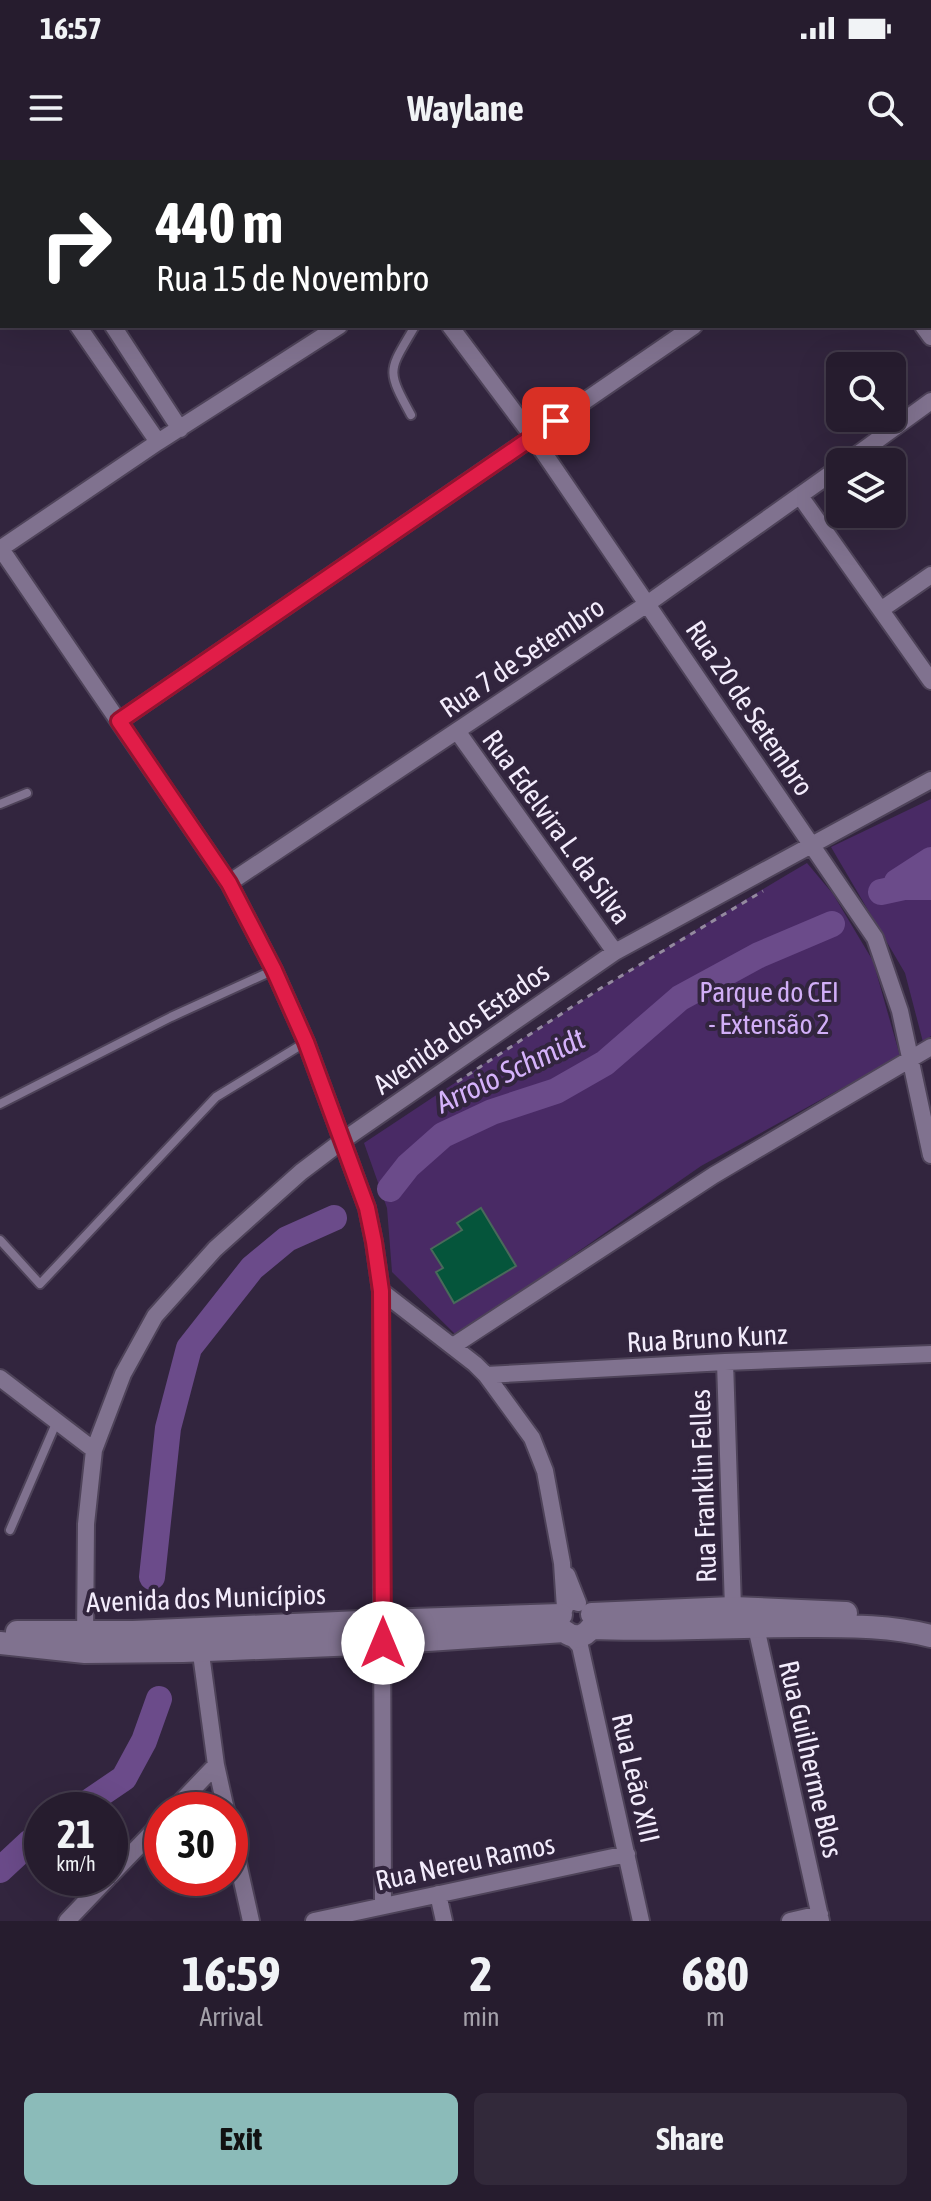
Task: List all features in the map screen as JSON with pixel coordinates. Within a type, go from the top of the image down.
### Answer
[{"type":"main road","name":"Avenida dos Municípios","points":[[0,1643],[199,1640],[825,1611],[931,1619]]},
{"type":"main road","name":"Avenida dos Municípios","points":[[747,1614],[907,1630],[931,1636]]},
{"type":"main road","name":"Avenida dos Municípios","points":[[0,1630],[85,1642]]},
{"type":"street","points":[[79,328],[158,442]]},
{"type":"street","points":[[114,328],[180,429]]},
{"type":"street","points":[[336,328],[158,442],[0,549],[229,883],[274,970],[306,1042],[367,1208],[381,1291],[383,1906]]},
{"type":"street","name":"Rua 20 de Setembro","points":[[451,328],[533,437],[875,938],[900,1011],[931,1155]]},
{"type":"street","points":[[119,721],[691,328]]},
{"type":"street","points":[[866,448],[931,401]]},
{"type":"street","name":"Rua 7 de Setembro","points":[[229,883],[647,604],[826,477]]},
{"type":"street","points":[[800,496],[931,681]]},
{"type":"street","points":[[882,609],[931,575]]},
{"type":"street","name":"Rua Edelvira L. da Silva","points":[[457,731],[615,952]]},
{"type":"street","name":"Avenida dos Estados","points":[[85,1642],[86,1524],[94,1450],[123,1374],[155,1316],[215,1249],[301,1172],[342,1141],[615,952],[931,780]]},
{"type":"street","points":[[453,1346],[714,1175],[931,1047]]},
{"type":"street","name":"Rua Leão XIII","points":[[381,1291],[486,1375],[532,1438],[545,1471],[562,1563],[641,1921]]},
{"type":"street","name":"Rua Bruno Kunz","points":[[486,1375],[931,1354]]},
{"type":"street","name":"Rua Franklin Felles","points":[[725,1362],[747,1614]]},
{"type":"street","points":[[0,1378],[94,1450]]},
{"type":"street","name":"Rua Guilherme Blos","points":[[747,1614],[821,1917]]},
{"type":"street","points":[[199,1640],[222,1792]]},
{"type":"street","points":[[190,1792],[216,1765]]},
{"type":"street","points":[[128,1857],[144,1841]]},
{"type":"street","name":"Rua Nereu Ramos","points":[[314,1921],[627,1854]]},
{"type":"street","points":[[438,1894],[444,1921]]},
{"type":"street","points":[[74,1918],[93,1896]]},
{"type":"street","points":[[245,1896],[251,1921]]},
{"type":"street","points":[[790,1921],[821,1917]]},
{"type":"lane","points":[[411,415],[395,387],[392,369],[414,328]]},
{"type":"lane","points":[[0,804],[27,793]]},
{"type":"lane","points":[[0,1104],[171,1017],[274,970]]},
{"type":"lane","points":[[0,1240],[40,1284],[216,1097],[306,1042]]},
{"type":"lane","points":[[10,1530],[58,1420]]},
{"type":"path","points":[[456,1082],[601,988],[765,889]]},
{"type":"green space","points":[[931,799],[931,1036],[923,1042],[905,973],[831,847]]},
{"type":"green space","name":"Parque do CEI - Extensão 2","points":[[807,863],[833,894],[873,961],[900,1056],[701,1166],[457,1336],[392,1272],[387,1208],[364,1143],[583,1000]]},
{"type":"building","points":[[481,1208],[516,1266],[454,1303],[436,1272],[443,1268],[431,1249],[462,1230],[457,1223]]},
{"type":"waterway","name":"Arroio Schmidt","points":[[897,882],[931,860]]},
{"type":"waterway","points":[[881,892],[904,887],[931,887]]},
{"type":"waterway","name":"Arroio Schmidt","points":[[390,1189],[408,1166],[443,1135],[492,1112],[556,1091],[605,1063],[680,998],[759,955],[832,924]]},
{"type":"waterway","name":"Arroio Schmidt","points":[[152,1577],[168,1428],[189,1348],[252,1268],[287,1239],[334,1218]]},
{"type":"waterway","name":"Arroio Schmidt","points":[[103,1792],[124,1778],[144,1741],[159,1699]]},
{"type":"waterway","name":"Arroio Schmidt","points":[[0,1870],[24,1848]]},
{"type":"route","points":[[383,1643],[381,1291],[367,1208],[306,1042],[274,970],[229,883],[119,721],[556,421]]}]
